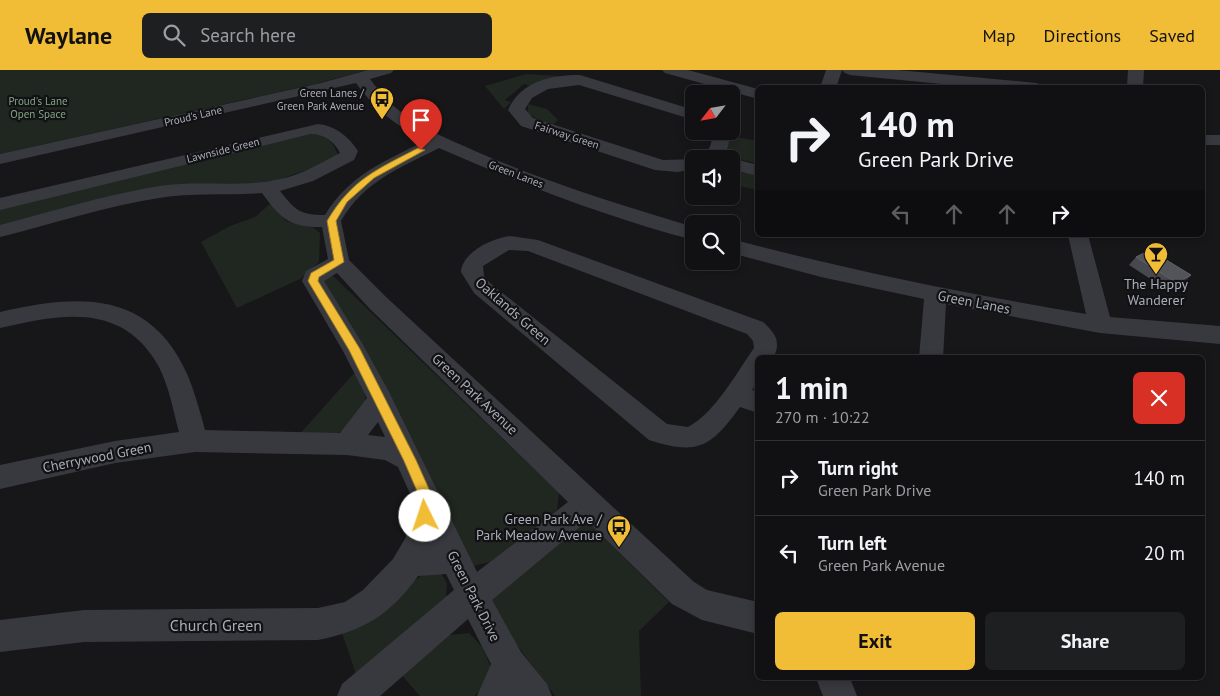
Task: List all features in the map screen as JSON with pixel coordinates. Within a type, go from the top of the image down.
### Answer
[{"type":"street","name":"Proud's Lane","points":[[0,159],[386,70]]},
{"type":"street","points":[[670,70],[755,93]]},
{"type":"street","points":[[724,84],[738,70]]},
{"type":"street","points":[[829,85],[834,70]]},
{"type":"street","points":[[850,70],[1043,85]]},
{"type":"street","points":[[1135,85],[1136,70]]},
{"type":"street","name":"Green Lanes","points":[[360,77],[374,96],[396,117],[438,141],[488,163],[598,205],[685,231]]},
{"type":"street","name":"Fairway Green","points":[[685,112],[580,80],[568,79],[549,82],[530,92],[518,104],[516,110],[528,122],[662,166],[685,165]]},
{"type":"street","name":"Lawnside Green","points":[[0,204],[311,129],[320,128],[331,132],[349,151],[348,156],[337,162],[284,184],[267,187],[190,188],[160,192],[119,200],[0,231]]},
{"type":"street","points":[[1205,140],[1220,140]]},
{"type":"street","points":[[339,262],[331,221],[343,201],[371,176],[438,141]]},
{"type":"street","points":[[740,166],[755,170]]},
{"type":"street","points":[[267,187],[284,210],[295,219],[331,221]]},
{"type":"street","points":[[1078,237],[1100,325]]},
{"type":"street","name":"Oaklands Green","points":[[755,372],[747,398],[692,438],[677,437],[658,432],[482,288],[473,278],[471,269],[476,259],[505,243],[516,242],[531,245],[756,328],[765,338],[766,349],[762,355]]},
{"type":"street","name":"Green Lanes","points":[[740,248],[821,270],[935,295],[1100,325],[1220,335]]},
{"type":"street","name":"Green Park Drive","points":[[339,262],[314,276],[313,281],[354,349],[380,399],[472,595],[510,664],[535,696]]},
{"type":"street","name":"Green Park Avenue","points":[[339,262],[377,302],[589,502],[683,594],[702,604],[755,617]]},
{"type":"street","points":[[931,355],[935,295]]},
{"type":"street","points":[[0,320],[27,314],[90,308],[112,312],[126,318],[146,333],[165,356],[179,386],[195,441]]},
{"type":"street","points":[[347,444],[380,399]]},
{"type":"street","name":"Cherrywood Green","points":[[0,477],[114,452],[195,441],[347,444],[389,449],[410,460]]},
{"type":"street","name":"Church Green","points":[[0,636],[84,626],[318,624],[350,616],[383,594],[398,580],[410,562],[421,538],[426,498]]},
{"type":"street","points":[[354,696],[384,668],[472,595],[589,502]]},
{"type":"street","points":[[410,562],[454,559]]},
{"type":"street","points":[[494,696],[510,664]]},
{"type":"street","points":[[834,680],[840,696]]},
{"type":"green space","name":"Proud's Lane Open Space","points":[[0,70],[367,70],[315,84],[0,154]]},
{"type":"green space","points":[[526,74],[561,76],[530,86],[524,84],[505,100],[511,102],[504,109],[485,86]]},
{"type":"green space","points":[[528,104],[547,109],[558,120],[553,125],[537,119],[528,113]]},
{"type":"green space","points":[[316,133],[330,141],[338,156],[328,163],[277,180],[247,184],[180,186],[0,226],[0,207]]},
{"type":"green space","points":[[740,138],[755,141],[755,163],[740,159],[740,150],[726,150],[730,140],[740,140]]},
{"type":"green space","points":[[740,169],[755,173],[755,190],[740,186]]},
{"type":"green space","points":[[271,203],[286,221],[314,228],[320,233],[319,262],[300,279],[237,308],[201,242],[230,226],[255,217]]},
{"type":"green space","points":[[329,272],[559,493],[557,510],[490,562],[473,566],[319,280]]},
{"type":"green space","points":[[356,371],[365,393],[366,409],[358,419],[337,433],[321,436],[298,436]]},
{"type":"green space","points":[[579,523],[590,524],[669,602],[639,631],[641,696],[555,696],[493,613],[491,600]]},
{"type":"green space","points":[[430,570],[440,571],[447,584],[446,597],[356,674],[341,630]]},
{"type":"green space","points":[[469,633],[483,648],[491,668],[481,690],[474,696],[420,696],[400,673],[449,635]]},
{"type":"building","points":[[1150,250],[1191,275],[1177,283],[1136,257]]},
{"type":"place","name":"Green Lanes / Green Park Avenue","points":[[382,120]]},
{"type":"place","name":"The Happy Wanderer","points":[[1156,275]]},
{"type":"place","name":"Green Park Ave / Park Meadow Avenue","points":[[619,548]]},
{"type":"route","points":[[421,150],[371,176],[343,201],[331,221],[339,262],[314,276],[313,281],[354,349],[410,460],[426,498],[425,516]]}]
